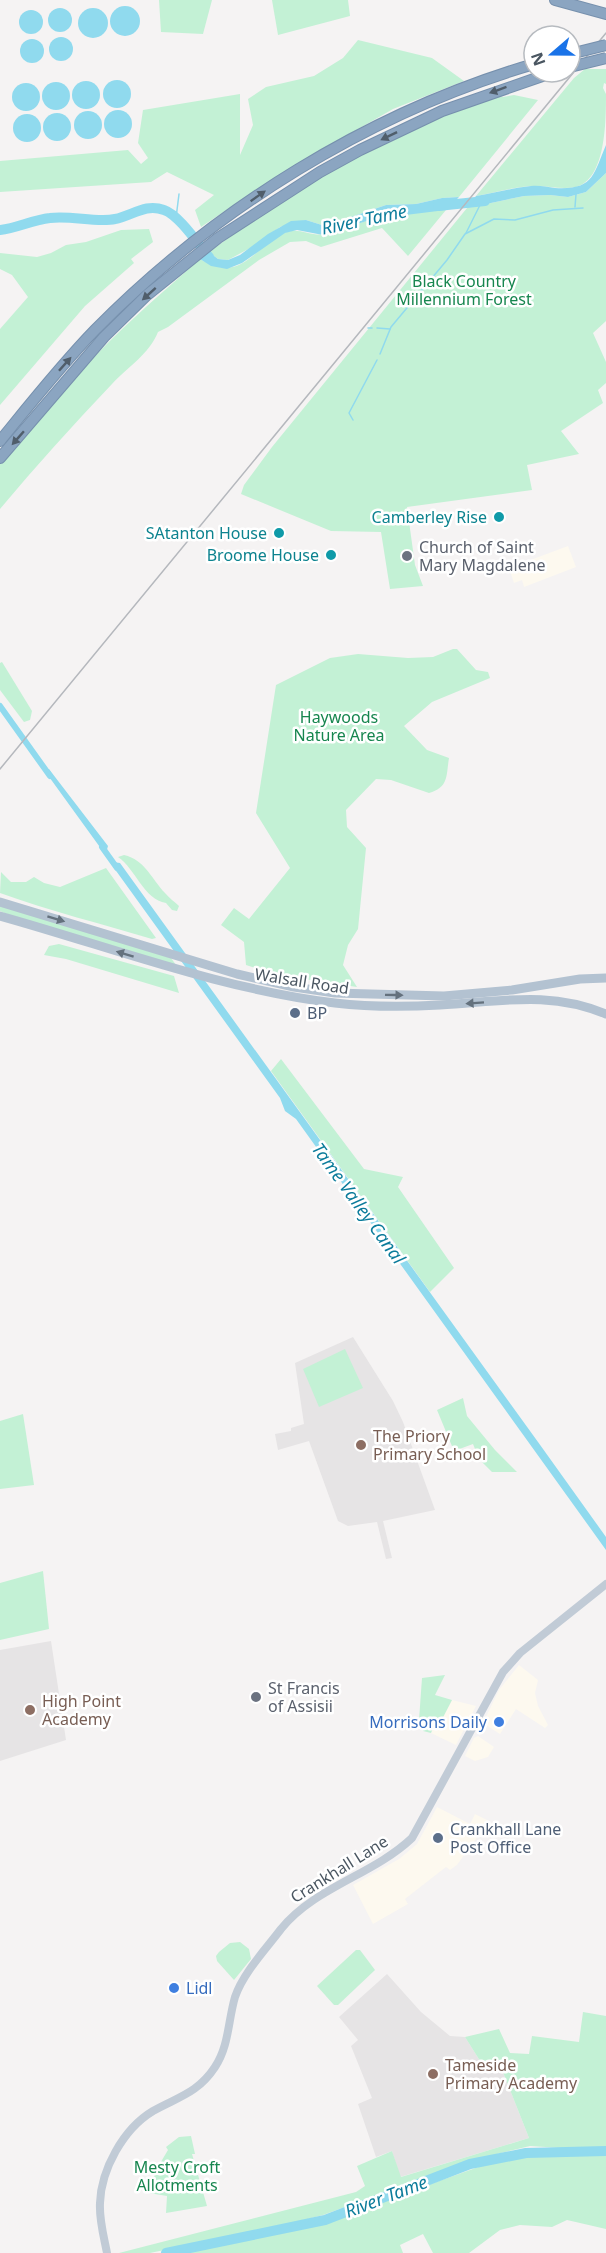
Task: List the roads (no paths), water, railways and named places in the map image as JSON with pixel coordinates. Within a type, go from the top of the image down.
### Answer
[{"type":"highway","points":[[555,0],[606,14]]},
{"type":"highway","points":[[582,51],[606,45]]},
{"type":"highway","points":[[582,64],[606,58]]},
{"type":"highway","points":[[0,441],[94,331],[139,288],[191,252],[267,190],[332,151],[395,118],[437,99],[522,68]]},
{"type":"highway","points":[[214,234],[370,145],[442,111],[522,83]]},
{"type":"highway","points":[[0,458],[104,338],[191,252]]},
{"type":"main road","name":"Walsall Road","points":[[0,902],[198,963],[335,993],[389,996],[472,994],[606,978]]},
{"type":"main road","name":"Walsall Road","points":[[0,916],[182,970],[283,995],[373,1006],[439,1005],[534,998],[564,1001],[606,1014]]},
{"type":"main road","points":[[228,971],[233,977],[270,988],[283,995]]},
{"type":"main road","points":[[564,1001],[569,981]]},
{"type":"street","name":"Crankhall Lane","points":[[107,2253],[100,2216],[101,2192],[112,2161],[129,2132],[151,2112],[190,2093],[207,2078],[221,2056],[238,1990],[289,1919],[313,1901],[397,1851],[414,1836],[503,1672],[520,1653],[606,1584]]},
{"type":"water","points":[[125,6],[136,10],[140,21],[136,32],[125,36],[114,32],[110,21],[114,10]]},
{"type":"water","points":[[60,8],[68,12],[72,20],[68,28],[60,32],[52,28],[48,20],[52,12]]},
{"type":"water","points":[[93,8],[104,12],[108,23],[104,34],[93,38],[82,34],[78,23],[82,12]]},
{"type":"water","points":[[31,10],[39,14],[43,22],[39,30],[31,34],[23,30],[19,22],[23,14]]},
{"type":"water","points":[[61,37],[69,41],[73,49],[69,57],[61,61],[53,57],[49,49],[53,41]]},
{"type":"water","points":[[32,39],[40,43],[44,51],[40,59],[32,63],[24,59],[20,51],[24,43]]},
{"type":"water","points":[[117,80],[127,84],[131,94],[127,104],[117,108],[107,104],[103,94],[107,84]]},
{"type":"water","points":[[86,81],[96,85],[100,95],[96,105],[86,109],[76,105],[72,95],[76,85]]},
{"type":"water","points":[[56,82],[66,86],[70,96],[66,106],[56,110],[46,106],[42,96],[46,86]]},
{"type":"water","points":[[26,83],[36,87],[40,97],[36,107],[26,111],[16,107],[12,97],[16,87]]},
{"type":"water","points":[[118,110],[128,114],[132,124],[128,134],[118,138],[108,134],[104,124],[108,114]]},
{"type":"water","points":[[88,111],[98,115],[102,125],[98,135],[88,139],[78,135],[74,125],[78,115]]},
{"type":"water","points":[[57,113],[67,117],[71,127],[67,137],[57,141],[47,137],[43,127],[47,117]]},
{"type":"water","points":[[27,114],[37,118],[41,128],[37,138],[27,142],[17,138],[13,128],[17,118]]},
{"type":"water","points":[[606,145],[606,173],[586,192],[568,197],[524,196],[467,208],[476,196],[531,186],[568,188],[585,183],[594,172]]},
{"type":"water","points":[[459,197],[446,210],[373,219],[323,235],[297,230],[285,233],[242,263],[227,269],[211,266],[200,259],[209,252],[218,259],[228,260],[240,255],[268,234],[291,221],[306,220],[325,226],[386,205],[416,204]]},
{"type":"water","points":[[45,769],[49,769],[108,846],[106,853],[102,850]]},
{"type":"water","name":"Tame Valley Canal","points":[[113,862],[120,863],[538,1442],[606,1537],[606,1550],[296,1119],[285,1111],[280,1098],[114,868]]},
{"type":"waterway","points":[[176,218],[179,194]]},
{"type":"waterway","points":[[575,207],[576,194]]},
{"type":"waterway","name":"River Tame","points":[[438,206],[485,201]]},
{"type":"waterway","points":[[466,233],[480,205]]},
{"type":"waterway","name":"River Tame","points":[[0,230],[50,218],[108,220],[145,209],[157,208],[176,218],[209,257]]},
{"type":"waterway","points":[[380,354],[391,327],[447,260],[465,234],[494,219],[515,220],[553,210],[583,208]]},
{"type":"waterway","points":[[377,328],[390,329]]},
{"type":"waterway","points":[[353,420],[349,413],[377,360]]},
{"type":"waterway","points":[[0,706],[50,776]]},
{"type":"waterway","points":[[102,847],[117,868]]},
{"type":"waterway","name":"River Tame","points":[[166,2253],[325,2220],[470,2164],[526,2153],[606,2151]]},
{"type":"railway","points":[[0,769],[606,33]]},
{"type":"place","name":"Camberley Rise","points":[[499,517]]},
{"type":"place","name":"SAtanton House","points":[[279,533]]},
{"type":"place","name":"Broome House","points":[[331,555]]},
{"type":"place","name":"Church of Saint Mary Magdalene","points":[[407,556]]},
{"type":"place","name":"BP","points":[[295,1013]]},
{"type":"place","name":"The Priory Primary School","points":[[361,1445]]},
{"type":"place","name":"St Francis of Assisii","points":[[256,1697]]},
{"type":"place","name":"High Point Academy","points":[[30,1710]]},
{"type":"place","name":"Morrisons Daily","points":[[499,1722]]},
{"type":"place","name":"Crankhall Lane Post Office","points":[[438,1838]]},
{"type":"place","name":"Lidl","points":[[174,1988]]},
{"type":"place","name":"Tameside Primary Academy","points":[[433,2074]]},
{"type":"park label","name":"Black Country Millennium Forest","points":[[464,290]]},
{"type":"park label","name":"Haywoods Nature Area","points":[[339,726]]},
{"type":"park label","name":"Mesty Croft Allotments","points":[[177,2176]]}]
